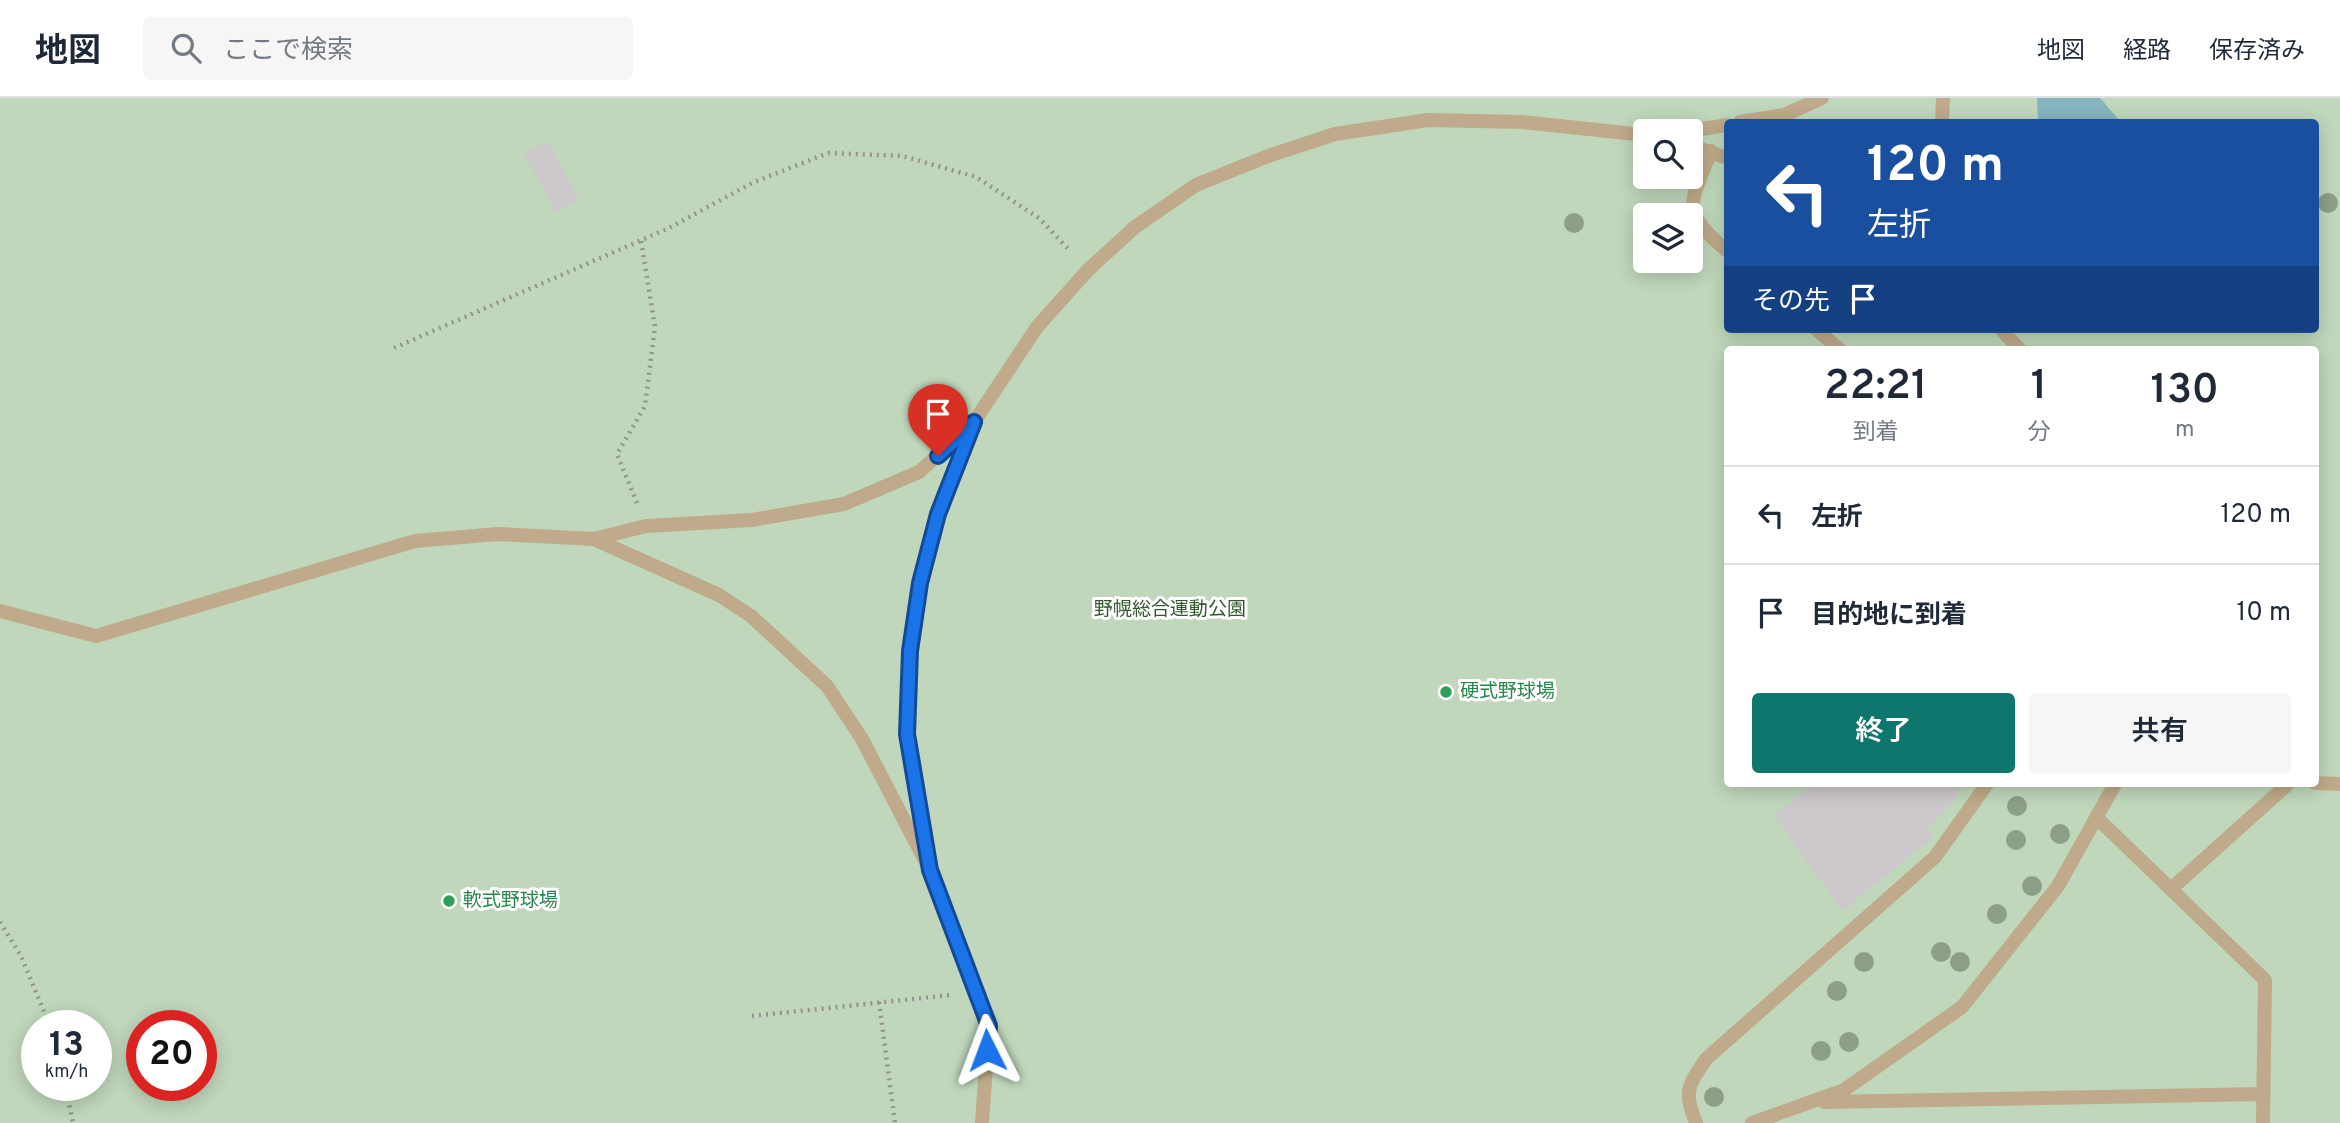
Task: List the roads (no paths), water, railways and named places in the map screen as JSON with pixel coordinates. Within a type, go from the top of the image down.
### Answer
[{"type":"lane","points":[[1759,119],[1784,115],[1822,98]]},
{"type":"lane","points":[[1942,119],[1943,98]]},
{"type":"lane","points":[[930,870],[907,734],[910,651],[920,583],[938,514],[974,422],[1037,327],[1088,270],[1135,227],[1196,185],[1268,156],[1335,134],[1428,120],[1522,122],[1633,134]]},
{"type":"lane","points":[[1703,129],[1724,125]]},
{"type":"lane","points":[[1703,148],[1724,157]]},
{"type":"lane","points":[[1710,150],[1692,202],[1692,212],[1706,233],[1724,248]]},
{"type":"lane","points":[[1821,333],[1835,346]]},
{"type":"lane","points":[[2005,333],[2016,346]]},
{"type":"lane","points":[[0,611],[96,636],[415,541],[498,534],[594,539],[646,526],[752,520],[844,504],[919,472],[974,422]]},
{"type":"lane","points":[[594,539],[719,595],[751,616],[827,686],[862,740],[930,870],[989,1026],[982,1123]]},
{"type":"lane","points":[[2319,783],[2340,784]]},
{"type":"lane","points":[[1696,1123],[1688,1104],[1688,1086],[1706,1059],[1935,857],[1985,787]]},
{"type":"lane","points":[[1752,1123],[1844,1090],[1962,1007],[2058,886],[2113,787]]},
{"type":"lane","points":[[2171,889],[2285,787]]},
{"type":"lane","points":[[2096,817],[2265,980],[2263,1123]]},
{"type":"lane","points":[[1811,1102],[2263,1094]]},
{"type":"water","points":[[2037,98],[2100,98],[2118,119],[2038,119]]},
{"type":"place","name":"硬式野球場","points":[[1446,692]]},
{"type":"place","name":"軟式野球場","points":[[449,901]]},
{"type":"park label","name":"野幌総合運動公園","points":[[1170,610]]}]
